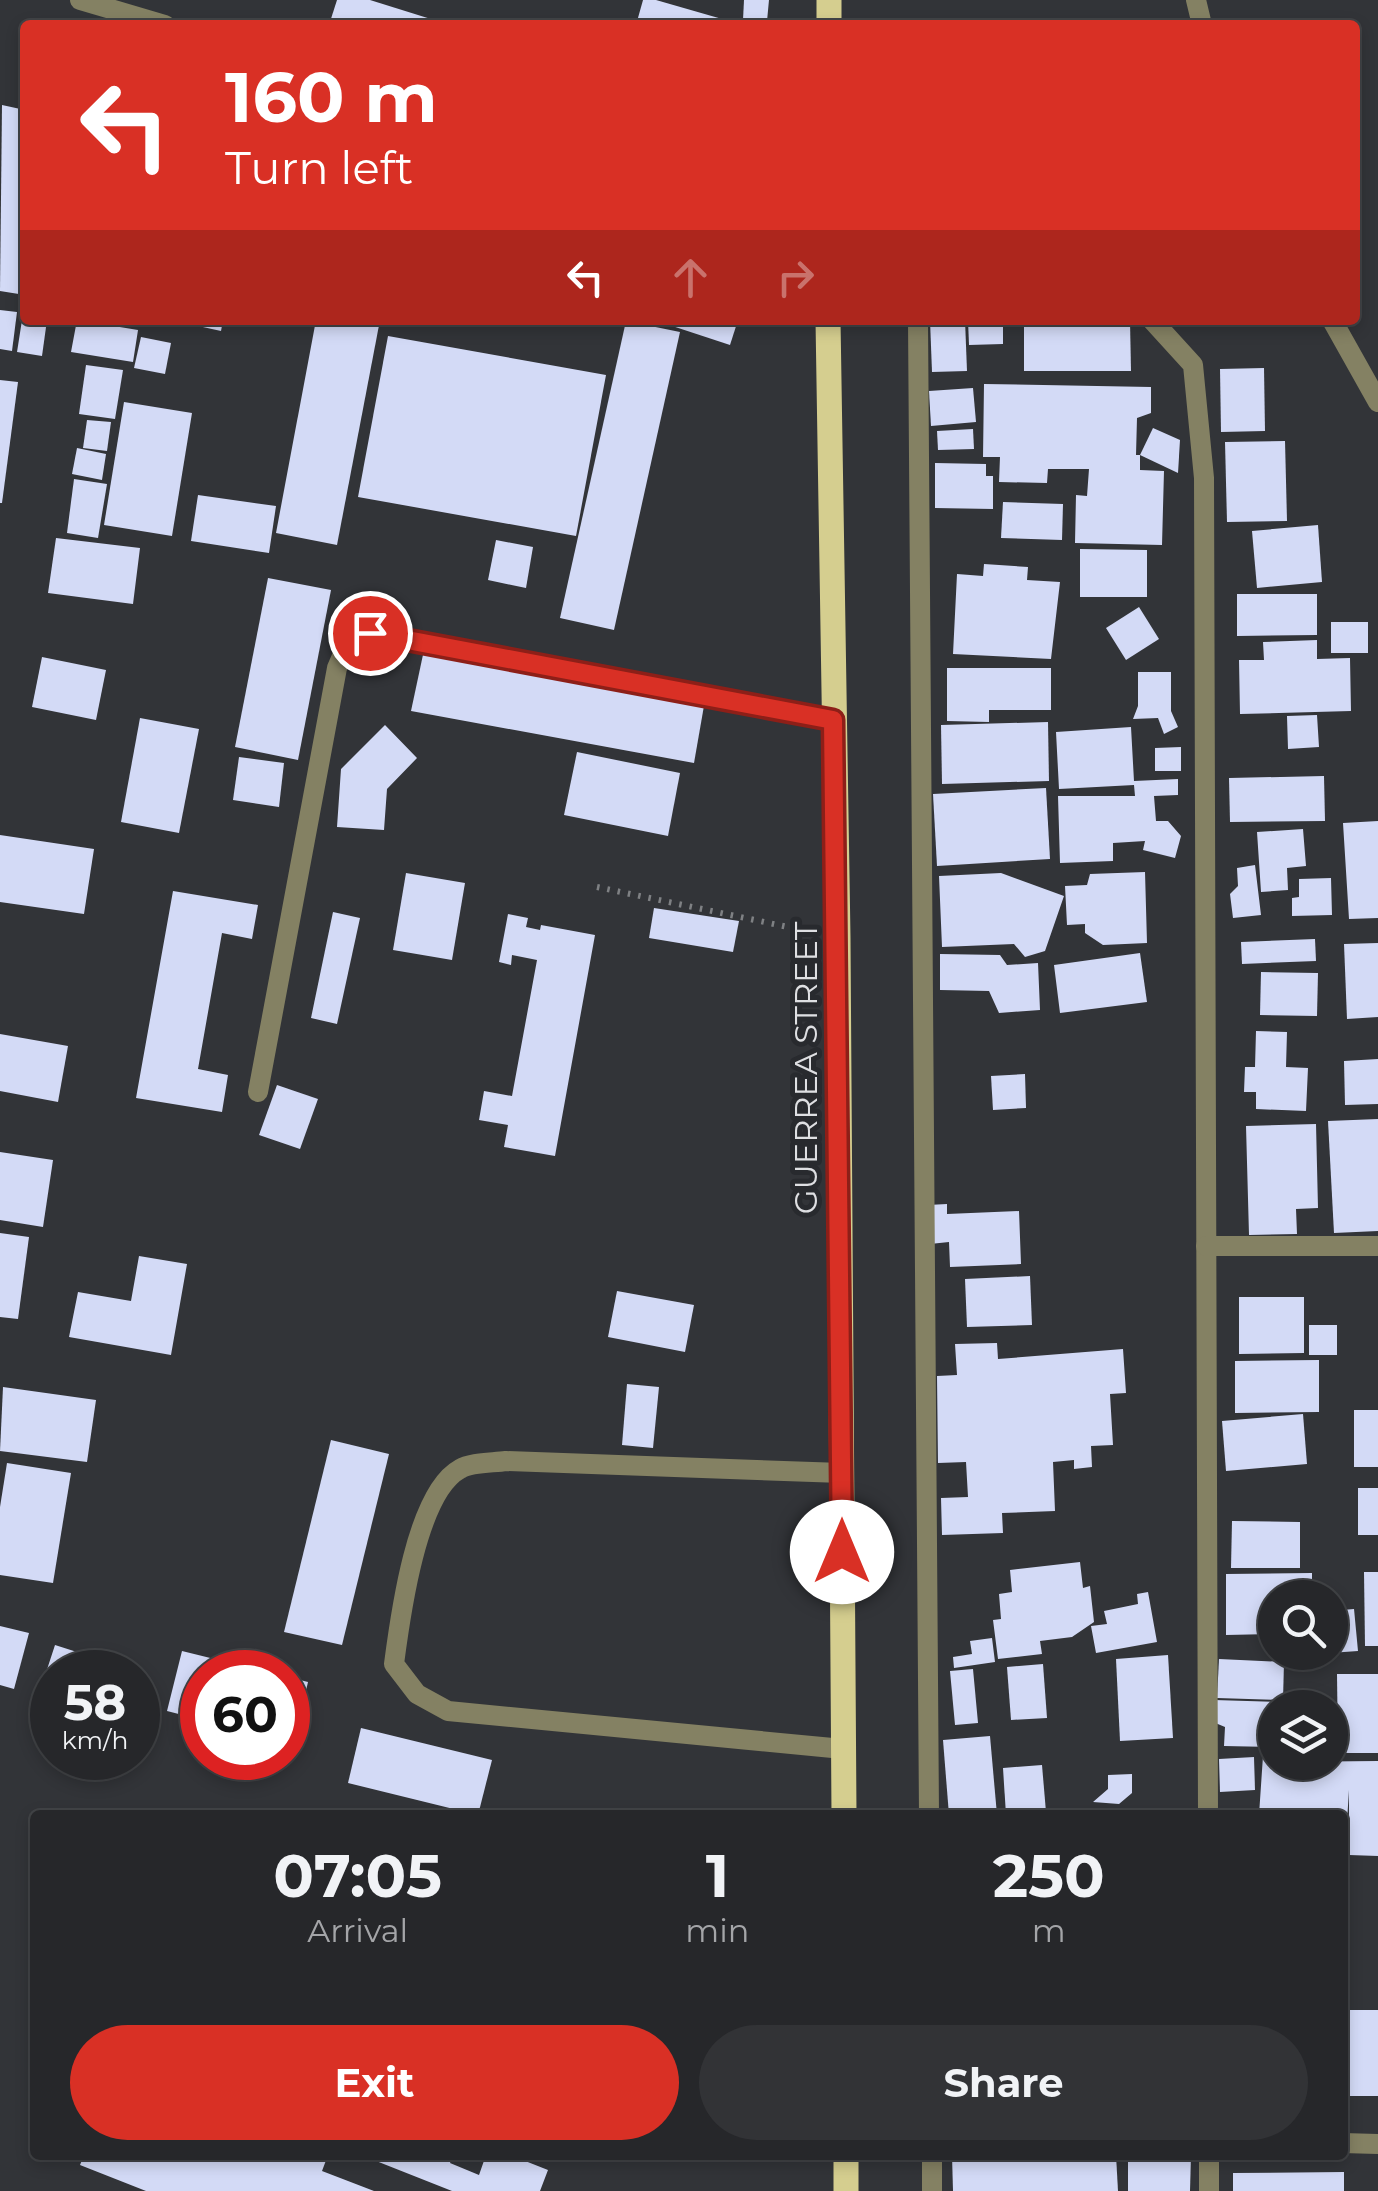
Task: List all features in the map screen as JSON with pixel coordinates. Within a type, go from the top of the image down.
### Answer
[{"type":"main road","name":"GUERREA STREET","points":[[828,325],[838,938],[844,1810]]},
{"type":"main road","points":[[846,2160],[846,2191]]},
{"type":"street","points":[[80,0],[148,20]]},
{"type":"street","points":[[918,325],[929,1810]]},
{"type":"street","points":[[1157,325],[1193,365],[1204,478],[1208,1810]]},
{"type":"street","points":[[1335,325],[1378,402]]},
{"type":"street","points":[[258,1092],[337,668],[346,647],[370,633],[833,720]]},
{"type":"street","points":[[1206,1246],[1378,1246]]},
{"type":"street","points":[[842,1474],[506,1460],[460,1469],[431,1502],[402,1608],[394,1664],[417,1694],[448,1711],[843,1749]]},
{"type":"street","points":[[1348,2142],[1378,2144]]},
{"type":"street","points":[[932,2160],[932,2191]]},
{"type":"street","points":[[1209,2160],[1209,2191]]},
{"type":"path","points":[[597,888],[838,938]]},
{"type":"building","points":[[337,0],[370,0],[434,20],[331,20]]},
{"type":"building","points":[[643,0],[656,0],[726,20],[637,20]]},
{"type":"building","points":[[744,0],[769,0],[767,20],[743,20]]},
{"type":"building","points":[[2,105],[20,109],[20,294],[0,291]]},
{"type":"building","points":[[0,310],[17,312],[12,351],[0,349]]},
{"type":"building","points":[[21,325],[46,325],[42,356],[17,352]]},
{"type":"building","points":[[76,325],[138,330],[133,362],[71,352]]},
{"type":"building","points":[[194,325],[222,325],[221,331]]},
{"type":"building","points":[[315,325],[379,325],[337,545],[276,533]]},
{"type":"building","points":[[625,325],[680,332],[614,630],[560,618]]},
{"type":"building","points":[[669,325],[736,325],[730,345]]},
{"type":"building","points":[[930,325],[965,325],[967,371],[932,372]]},
{"type":"building","points":[[968,325],[1003,325],[1003,344],[969,345]]},
{"type":"building","points":[[1024,325],[1130,325],[1131,371],[1024,371]]},
{"type":"building","points":[[388,336],[606,375],[576,536],[358,497]]},
{"type":"building","points":[[141,337],[171,343],[165,374],[134,368]]},
{"type":"building","points":[[86,365],[123,370],[115,419],[79,414]]},
{"type":"building","points":[[1264,368],[1265,431],[1221,432],[1220,369]]},
{"type":"building","points":[[0,380],[18,382],[2,503],[0,503]]},
{"type":"building","points":[[984,384],[1151,387],[1151,413],[1137,418],[1136,455],[1140,455],[1140,470],[1164,471],[1162,545],[1075,543],[1076,495],[1087,496],[1089,469],[1048,469],[1047,483],[999,482],[1000,457],[983,457]]},
{"type":"building","points":[[973,388],[976,422],[931,426],[929,391]]},
{"type":"building","points":[[124,402],[192,413],[172,536],[104,525]]},
{"type":"building","points":[[87,420],[111,422],[107,451],[83,448]]},
{"type":"building","points":[[1153,428],[1180,440],[1178,473],[1140,455]]},
{"type":"building","points":[[973,429],[974,449],[938,450],[937,431]]},
{"type":"building","points":[[1285,441],[1287,521],[1227,522],[1225,442]]},
{"type":"building","points":[[77,448],[106,454],[102,480],[72,474]]},
{"type":"building","points":[[935,463],[986,464],[986,476],[993,476],[993,509],[935,508]]},
{"type":"building","points":[[74,479],[107,484],[98,538],[67,533]]},
{"type":"building","points":[[198,495],[276,506],[269,553],[191,541]]},
{"type":"building","points":[[1003,502],[1063,504],[1062,540],[1001,538]]},
{"type":"building","points":[[1318,525],[1322,582],[1257,588],[1252,531]]},
{"type":"building","points":[[56,538],[140,548],[133,604],[48,593]]},
{"type":"building","points":[[496,540],[533,547],[526,588],[488,580]]},
{"type":"building","points":[[1080,549],[1147,550],[1147,597],[1080,597]]},
{"type":"building","points":[[984,564],[1028,567],[1027,580],[1060,582],[1051,659],[953,654],[957,574],[983,576]]},
{"type":"building","points":[[268,578],[331,590],[298,760],[235,747]]},
{"type":"building","points":[[1237,594],[1317,594],[1317,635],[1237,636]]},
{"type":"building","points":[[1139,607],[1159,639],[1126,660],[1106,628]]},
{"type":"building","points":[[1331,622],[1368,622],[1368,653],[1331,653]]},
{"type":"building","points":[[1317,640],[1317,659],[1350,658],[1351,711],[1240,714],[1239,660],[1264,660],[1263,642]]},
{"type":"building","points":[[424,650],[705,700],[694,763],[411,711]]},
{"type":"building","points":[[42,657],[106,670],[96,720],[32,707]]},
{"type":"building","points":[[947,668],[1051,668],[1051,710],[989,710],[989,722],[947,721]]},
{"type":"building","points":[[1138,672],[1171,672],[1171,711],[1178,727],[1164,734],[1158,718],[1133,719],[1138,706]]},
{"type":"building","points":[[1317,715],[1319,747],[1288,749],[1287,716]]},
{"type":"building","points":[[140,718],[199,729],[179,833],[121,822]]},
{"type":"building","points":[[1048,722],[1049,781],[942,784],[941,725]]},
{"type":"building","points":[[385,725],[417,758],[387,789],[384,830],[337,827],[341,769]]},
{"type":"building","points":[[1131,727],[1134,781],[1178,779],[1178,795],[1154,796],[1156,821],[1168,821],[1181,836],[1175,858],[1143,850],[1145,841],[1113,843],[1113,861],[1060,863],[1058,796],[1135,796],[1134,785],[1059,789],[1056,732]]},
{"type":"building","points":[[1181,747],[1181,771],[1155,771],[1155,748]]},
{"type":"building","points":[[577,752],[680,773],[668,836],[564,815]]},
{"type":"building","points":[[239,757],[284,763],[279,807],[233,800]]},
{"type":"building","points":[[1324,776],[1325,821],[1230,822],[1229,778]]},
{"type":"building","points":[[1046,788],[1050,859],[937,866],[933,794]]},
{"type":"building","points":[[1378,821],[1378,918],[1349,919],[1343,823]]},
{"type":"building","points":[[1303,829],[1306,866],[1287,868],[1288,890],[1261,892],[1257,832]]},
{"type":"building","points":[[0,835],[94,849],[84,914],[0,902]]},
{"type":"building","points":[[1255,865],[1261,915],[1233,918],[1230,894],[1238,886],[1237,868]]},
{"type":"building","points":[[1145,872],[1147,943],[1103,945],[1085,933],[1085,924],[1067,925],[1065,886],[1087,885],[1090,874]]},
{"type":"building","points":[[406,873],[465,883],[452,960],[393,950]]},
{"type":"building","points":[[1001,873],[1064,896],[1045,951],[1025,957],[1014,944],[942,947],[939,876]]},
{"type":"building","points":[[1331,878],[1332,915],[1292,916],[1292,898],[1299,897],[1299,879]]},
{"type":"building","points":[[173,891],[258,905],[252,939],[222,933],[198,1069],[228,1075],[222,1112],[136,1098]]},
{"type":"building","points":[[654,908],[739,921],[733,952],[649,938]]},
{"type":"building","points":[[333,912],[360,918],[337,1024],[311,1018]]},
{"type":"building","points":[[508,914],[528,918],[526,927],[540,930],[541,925],[595,935],[555,1156],[504,1147],[508,1125],[479,1120],[484,1091],[512,1096],[537,960],[512,955],[511,965],[499,962]]},
{"type":"building","points":[[1315,939],[1316,961],[1242,964],[1241,942]]},
{"type":"building","points":[[1378,943],[1378,1017],[1347,1019],[1344,944]]},
{"type":"building","points":[[1140,953],[1147,1002],[1060,1013],[1054,965]]},
{"type":"building","points":[[940,954],[1000,955],[1007,965],[1038,963],[1040,1010],[999,1013],[989,991],[940,990]]},
{"type":"building","points":[[1261,972],[1318,973],[1317,1016],[1260,1015]]},
{"type":"building","points":[[1256,1031],[1287,1032],[1286,1067],[1308,1068],[1306,1111],[1256,1109],[1256,1092],[1244,1092],[1245,1067],[1255,1067]]},
{"type":"building","points":[[0,1034],[68,1046],[58,1102],[0,1091]]},
{"type":"building","points":[[1378,1059],[1378,1104],[1345,1105],[1344,1061]]},
{"type":"building","points":[[1025,1074],[1026,1108],[993,1110],[991,1076]]},
{"type":"building","points":[[277,1085],[318,1099],[300,1149],[259,1135]]},
{"type":"building","points":[[1378,1119],[1378,1231],[1334,1233],[1328,1121]]},
{"type":"building","points":[[1316,1124],[1318,1208],[1296,1209],[1297,1234],[1249,1235],[1246,1126]]},
{"type":"building","points":[[0,1152],[53,1160],[43,1227],[0,1220]]},
{"type":"building","points":[[947,1204],[947,1214],[1019,1211],[1021,1264],[950,1267],[949,1242],[930,1244],[928,1205]]},
{"type":"building","points":[[0,1233],[29,1237],[18,1319],[0,1317]]},
{"type":"building","points":[[139,1256],[187,1264],[171,1355],[69,1337],[78,1292],[131,1301]]},
{"type":"building","points":[[1030,1276],[1032,1325],[967,1327],[965,1279]]},
{"type":"building","points":[[617,1291],[694,1305],[685,1352],[608,1337]]},
{"type":"building","points":[[1239,1297],[1304,1297],[1304,1353],[1239,1354]]},
{"type":"building","points":[[1309,1325],[1337,1325],[1337,1355],[1309,1355]]},
{"type":"building","points":[[997,1343],[998,1359],[1123,1349],[1126,1393],[1110,1394],[1113,1445],[1091,1446],[1092,1467],[1074,1469],[1074,1460],[1053,1462],[1055,1511],[1002,1513],[1003,1533],[942,1535],[941,1498],[968,1497],[966,1462],[938,1463],[937,1376],[957,1375],[955,1344]]},
{"type":"building","points":[[1319,1360],[1319,1412],[1235,1413],[1235,1361]]},
{"type":"building","points":[[627,1384],[659,1387],[653,1448],[622,1445]]},
{"type":"building","points":[[3,1387],[96,1400],[87,1462],[0,1451]]},
{"type":"building","points":[[1354,1410],[1378,1410],[1378,1467],[1354,1467]]},
{"type":"building","points":[[1303,1414],[1307,1464],[1226,1471],[1222,1421]]},
{"type":"building","points":[[331,1440],[389,1454],[342,1645],[284,1632]]},
{"type":"building","points":[[7,1463],[71,1473],[53,1583],[0,1575],[0,1507]]},
{"type":"building","points":[[1358,1488],[1378,1488],[1378,1535],[1358,1535]]},
{"type":"building","points":[[1232,1521],[1300,1522],[1300,1568],[1231,1568]]},
{"type":"building","points":[[1080,1562],[1083,1588],[1090,1586],[1094,1622],[1072,1637],[1040,1641],[1042,1654],[998,1659],[993,1620],[1001,1619],[999,1594],[1012,1592],[1010,1570]]},
{"type":"building","points":[[1364,1572],[1378,1572],[1378,1646],[1365,1646]]},
{"type":"building","points":[[1312,1573],[1312,1580],[1258,1580],[1258,1634],[1226,1635],[1226,1574]]},
{"type":"building","points":[[1148,1592],[1157,1642],[1096,1653],[1091,1626],[1107,1624],[1104,1611],[1138,1604],[1137,1594]]},
{"type":"building","points":[[1354,1609],[1358,1651],[1348,1652],[1348,1610]]},
{"type":"building","points":[[0,1626],[29,1633],[14,1689],[0,1685]]},
{"type":"building","points":[[992,1638],[995,1662],[954,1668],[953,1657],[972,1654],[970,1641]]},
{"type":"building","points":[[1168,1655],[1173,1738],[1120,1741],[1116,1659]]},
{"type":"building","points":[[180,1659],[180,1714],[167,1711]]},
{"type":"building","points":[[1219,1659],[1258,1661],[1258,1670],[1284,1670],[1283,1690],[1258,1690],[1258,1699],[1217,1698]]},
{"type":"building","points":[[1043,1664],[1047,1718],[1011,1720],[1007,1667]]},
{"type":"building","points":[[973,1669],[978,1723],[955,1725],[950,1671]]},
{"type":"building","points":[[1337,1674],[1378,1674],[1378,1753],[1348,1753],[1348,1690],[1337,1690]]},
{"type":"building","points":[[1214,1700],[1258,1701],[1258,1747],[1224,1746],[1225,1727],[1213,1722]]},
{"type":"building","points":[[361,1728],[492,1760],[479,1810],[458,1810],[348,1783]]},
{"type":"building","points":[[990,1736],[997,1810],[949,1810],[943,1740]]},
{"type":"building","points":[[1254,1757],[1255,1790],[1220,1792],[1219,1759]]},
{"type":"building","points":[[1348,1761],[1378,1761],[1378,1856],[1349,1855],[1349,1790],[1348,1810],[1259,1810],[1261,1780],[1348,1780]]},
{"type":"building","points":[[1042,1765],[1046,1810],[1006,1810],[1003,1768]]},
{"type":"building","points":[[1132,1774],[1132,1793],[1119,1804],[1093,1802],[1108,1789],[1108,1775]]},
{"type":"building","points":[[1348,2010],[1378,2010],[1378,2096],[1348,2096]]},
{"type":"building","points":[[82,2160],[326,2160],[322,2171],[374,2191],[146,2191],[80,2165]]},
{"type":"building","points":[[374,2160],[451,2160],[450,2163],[479,2175],[484,2160],[523,2160],[548,2170],[540,2191],[452,2191]]},
{"type":"building","points":[[952,2160],[1116,2160],[1118,2191],[953,2191]]},
{"type":"building","points":[[1128,2160],[1191,2160],[1190,2191],[1128,2191]]},
{"type":"building","points":[[1344,2172],[1344,2191],[1233,2191],[1233,2173]]},
{"type":"route","points":[[370,633],[833,720],[842,1552]]}]
